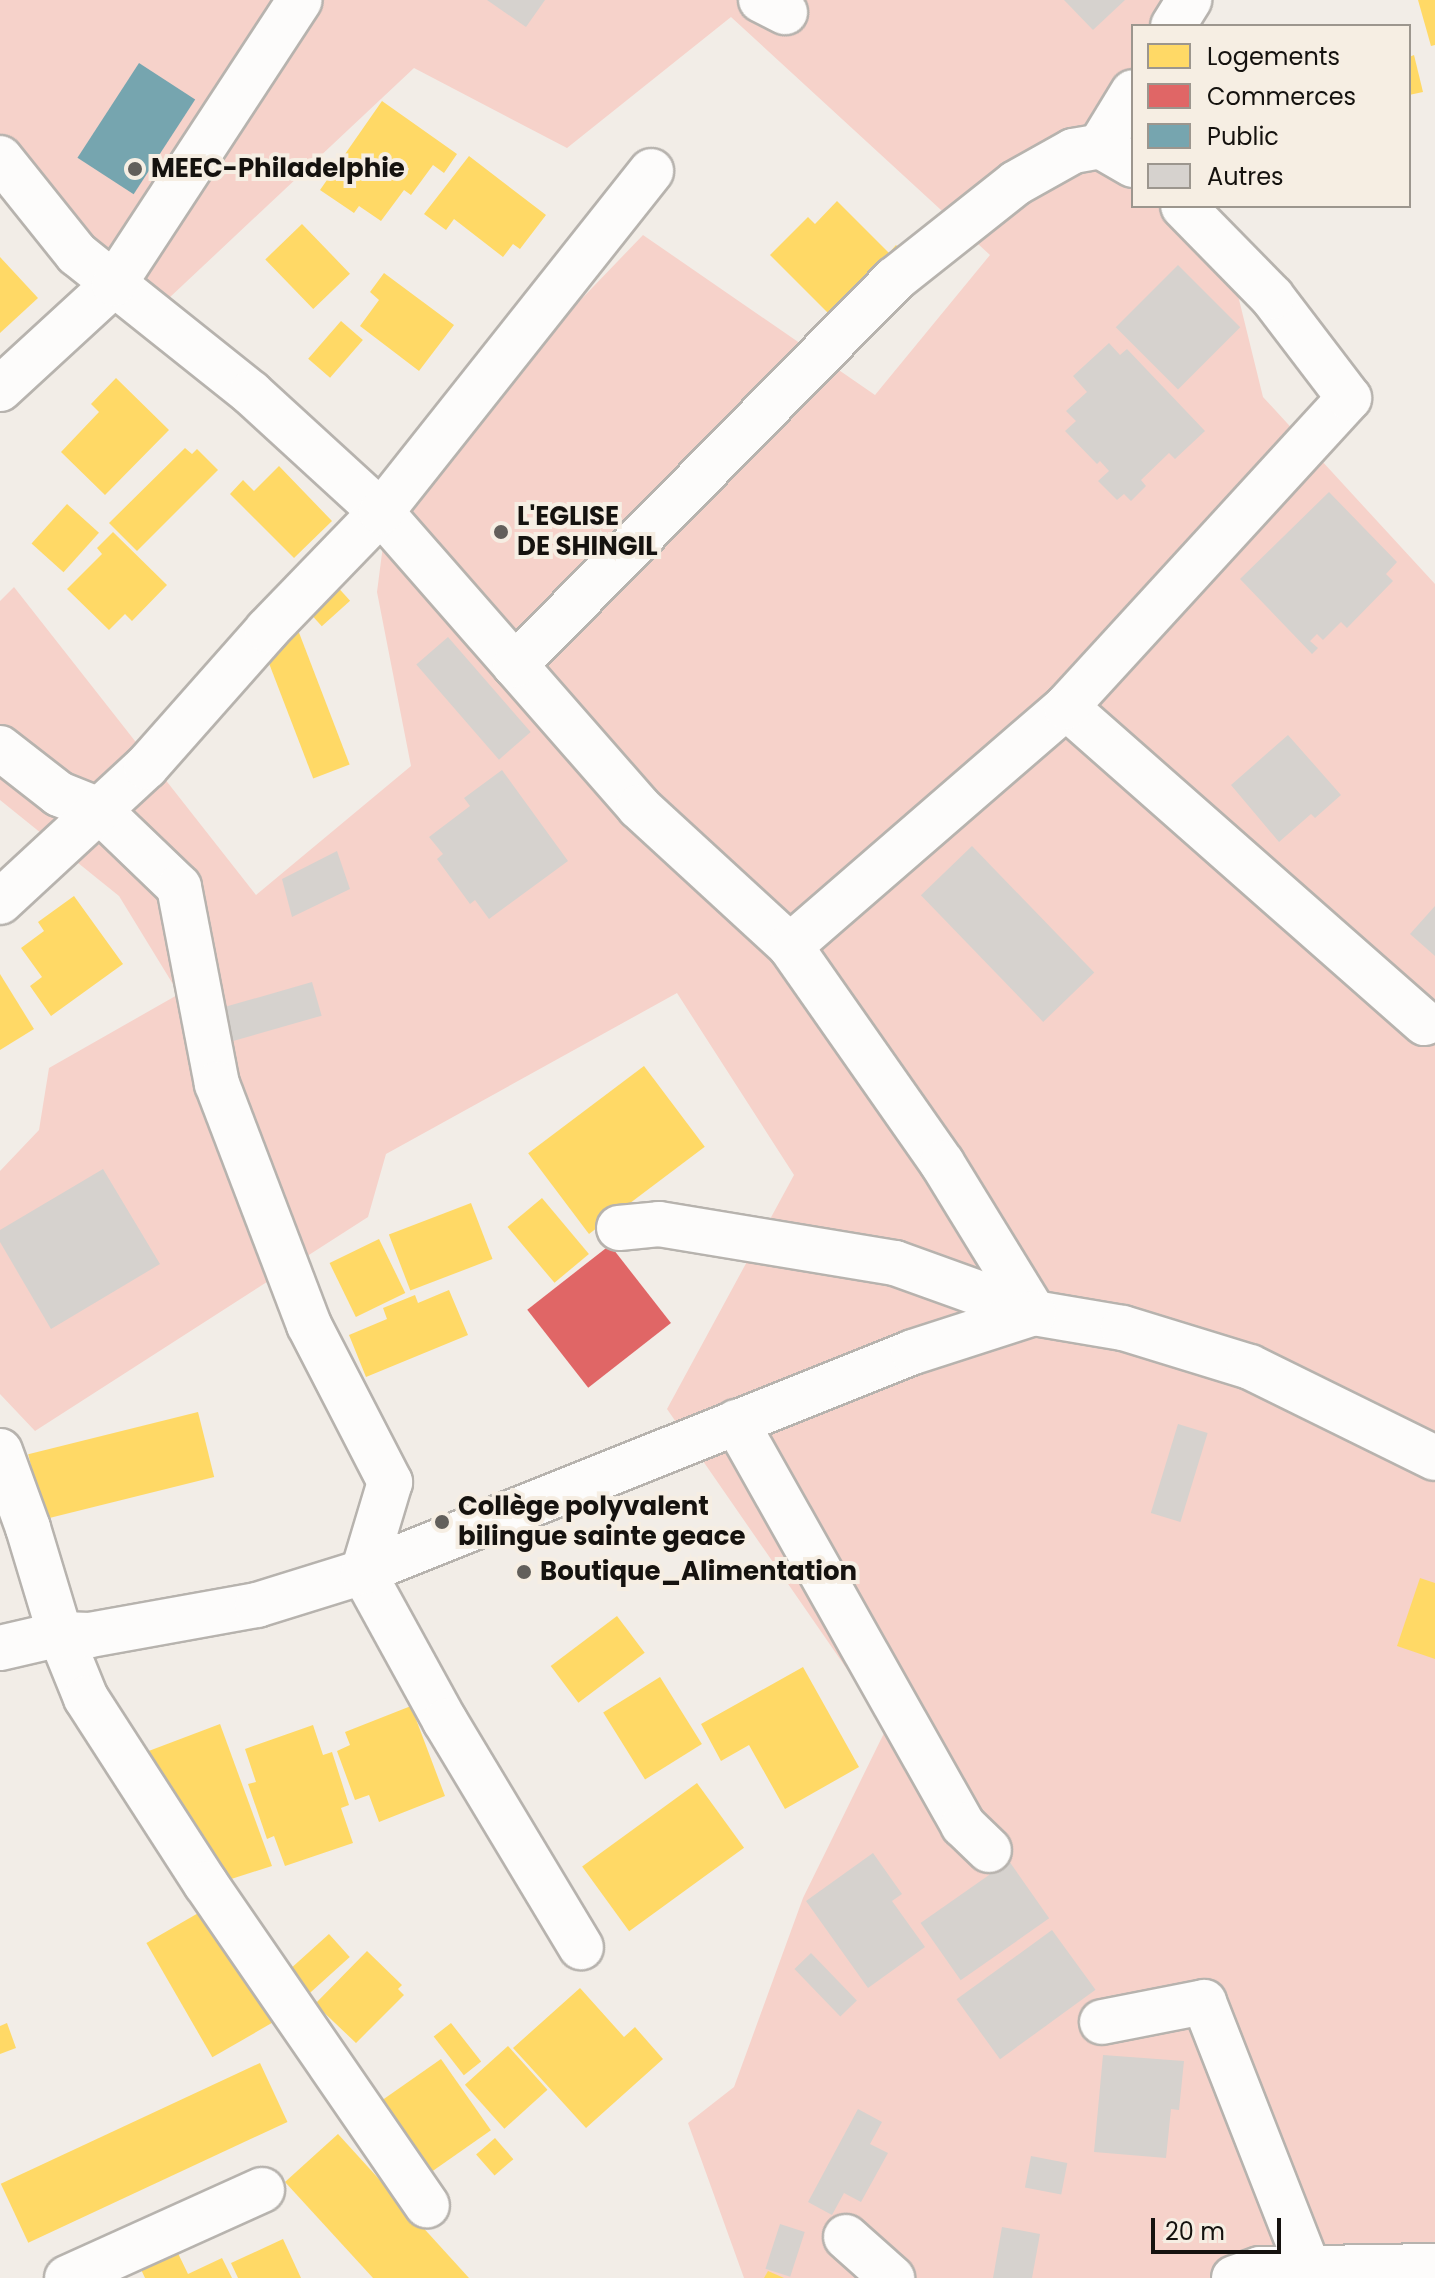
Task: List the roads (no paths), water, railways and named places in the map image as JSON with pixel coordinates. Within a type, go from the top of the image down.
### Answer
[{"type":"street","points":[[0,389],[114,284],[300,0]]},
{"type":"street","points":[[1174,24],[1189,0]]},
{"type":"street","points":[[515,665],[895,279],[1016,183],[1073,151],[1117,156],[1131,100]]},
{"type":"street","points":[[0,158],[77,254],[251,393],[381,512],[639,807],[790,946],[942,1163],[1034,1313]]},
{"type":"street","points":[[0,902],[146,767],[267,630],[381,512],[651,171]]},
{"type":"street","points":[[790,946],[1066,707],[1349,398],[1272,297],[1185,208]]},
{"type":"street","points":[[1066,707],[1424,1023]]},
{"type":"street","points":[[0,748],[59,794],[99,810],[179,887],[217,1084],[309,1325],[390,1482],[363,1572],[445,1721],[581,1947]]},
{"type":"street","points":[[619,1228],[659,1224],[895,1263],[1034,1313],[1123,1328],[1250,1367],[1435,1458]]},
{"type":"street","points":[[0,1648],[60,1634],[90,1635],[257,1605],[363,1572],[913,1352],[1034,1313]]},
{"type":"street","points":[[736,1422],[963,1825],[989,1850]]},
{"type":"street","points":[[0,1451],[28,1528],[60,1634],[86,1698],[171,1831],[427,2205]]},
{"type":"street","points":[[1102,2022],[1204,2002],[1308,2268]]},
{"type":"street","points":[[67,2278],[262,2190]]},
{"type":"street","points":[[846,2237],[892,2278]]},
{"type":"street","points":[[1234,2278],[1260,2269],[1435,2266]]},
{"type":"place","name":"MEEC-Philadelphie","points":[[135,169]]},
{"type":"place","name":"L'EGLISE DE SHINGIL","points":[[501,532]]},
{"type":"place","name":"Collège polyvalent bilingue sainte geace","points":[[442,1522]]},
{"type":"place","name":"Boutique_Alimentation","points":[[524,1572]]}]
